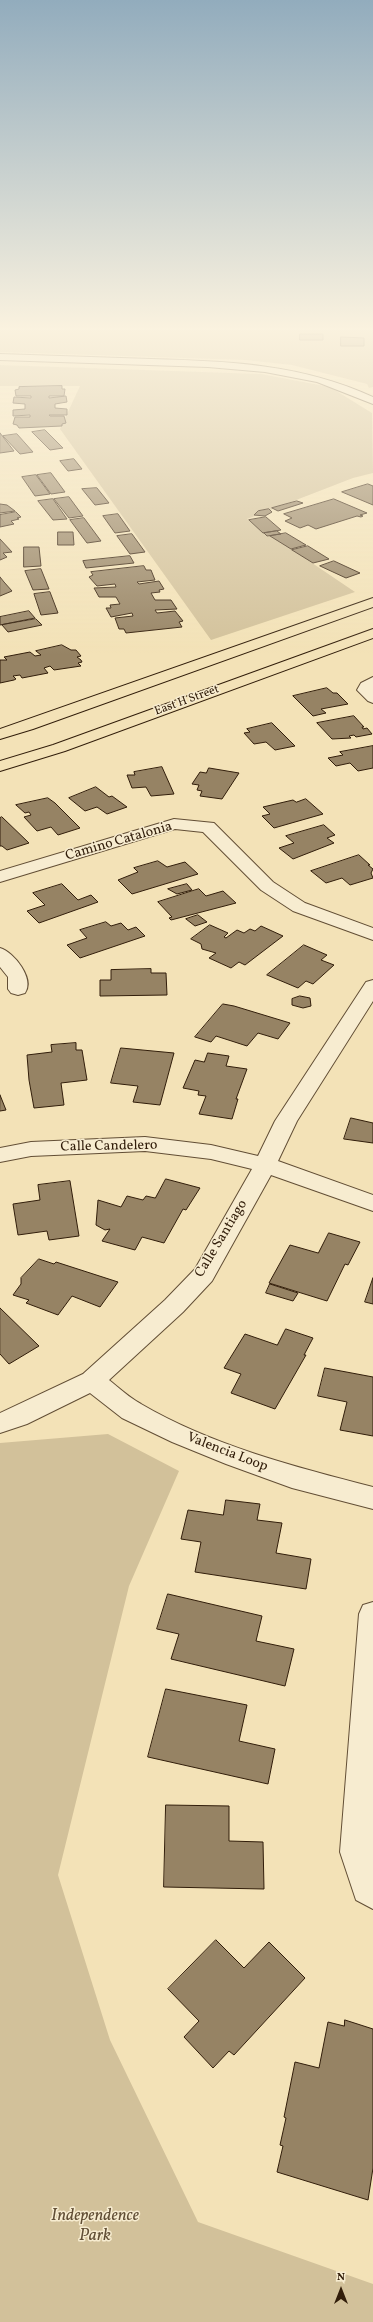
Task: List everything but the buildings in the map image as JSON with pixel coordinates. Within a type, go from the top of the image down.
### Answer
[{"type":"main road","points":[[0,734],[27,726],[373,602]]},
{"type":"main road","name":"East H Street","points":[[0,766],[59,748],[373,633]]},
{"type":"street","points":[[373,682],[366,686],[365,690],[373,698]]},
{"type":"street","name":"Camino Catalonia","points":[[0,877],[174,824],[208,827],[267,886],[299,907],[373,934]]},
{"type":"street","points":[[0,954],[18,977],[18,989]]},
{"type":"street","name":"Calle Santiago","points":[[0,1423],[18,1417],[92,1381],[174,1306],[204,1275],[265,1165],[286,1121],[373,986]]},
{"type":"street","name":"Calle Candelero","points":[[0,1155],[31,1149],[145,1144],[211,1152],[265,1165]]},
{"type":"street","points":[[265,1165],[373,1203]]},
{"type":"street","name":"Valencia Loop","points":[[92,1381],[131,1411],[181,1435],[235,1457],[292,1476],[373,1498]]},
{"type":"street","points":[[373,1614],[356,1852],[368,1889],[373,1893]]},
{"type":"green space","points":[[67,438],[372,438],[373,473],[353,478],[247,519],[355,592],[211,640]]},
{"type":"green space","name":"Independence Park","points":[[108,1434],[179,1471],[129,1586],[58,1875],[110,2040],[198,2222],[373,2284],[373,2322],[0,2322],[0,1443]]}]
